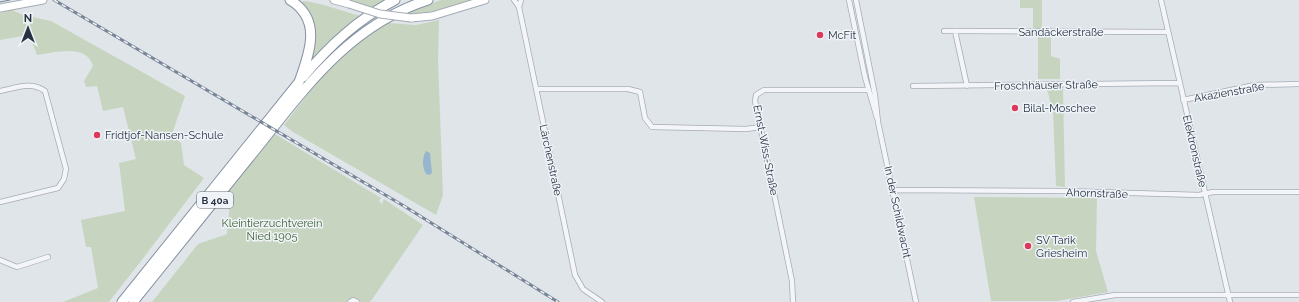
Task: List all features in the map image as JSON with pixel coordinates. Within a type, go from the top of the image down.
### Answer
[{"type":"highway","points":[[278,108],[298,82],[311,44],[310,25],[306,16],[290,0]]},
{"type":"highway","name":"B 40a","points":[[122,302],[278,108],[336,40],[360,21],[395,0]]},
{"type":"highway","name":"B 40a","points":[[133,302],[297,99],[331,60],[352,40],[368,29],[400,11],[428,0]]},
{"type":"main road","points":[[0,7],[9,0]]},
{"type":"main road","points":[[0,7],[43,0]]},
{"type":"main road","points":[[334,0],[380,14],[411,18],[432,16],[485,0]]},
{"type":"street","name":"Lärchenstraße","points":[[514,0],[519,7],[575,275],[583,289],[602,302]]},
{"type":"street","name":"Lärchenstraße","points":[[519,7],[521,0]]},
{"type":"street","name":"In der Schildwacht","points":[[849,0],[868,90],[878,122]]},
{"type":"street","name":"In der Schildwacht","points":[[856,0],[873,82],[878,122],[894,190],[916,302]]},
{"type":"street","name":"Elektronstraße","points":[[1161,0],[1230,302]]},
{"type":"street","name":"Sandäckerstraße","points":[[944,31],[1168,32]]},
{"type":"street","points":[[955,31],[968,86]]},
{"type":"street","points":[[860,90],[864,84],[865,77]]},
{"type":"street","points":[[868,90],[873,82]]},
{"type":"street","name":"Froschhäuser Straße","points":[[913,86],[1180,82]]},
{"type":"street","name":"Akazienstraße","points":[[1183,100],[1254,85],[1299,84]]},
{"type":"street","points":[[0,91],[32,85],[39,86],[45,91],[66,169],[64,179],[58,188],[0,202]]},
{"type":"street","points":[[536,89],[636,90],[640,92],[645,118],[652,127],[746,129],[761,127]]},
{"type":"street","name":"Ernst-Wiss-Straße","points":[[793,302],[792,281],[756,95],[761,91],[868,90]]},
{"type":"street","name":"Ahornstraße","points":[[894,190],[1205,194],[1213,192],[1299,192]]},
{"type":"street","points":[[0,260],[17,267],[48,257]]},
{"type":"street","points":[[1073,302],[1108,296],[1299,295]]},
{"type":"street","points":[[350,302],[353,300],[357,302]]},
{"type":"green space","points":[[350,0],[386,0],[372,8]]},
{"type":"green space","points":[[441,0],[474,0],[431,13],[400,14]]},
{"type":"green space","points":[[1020,0],[1042,0],[1042,28],[1051,37],[1051,56],[1060,59],[1060,79],[1038,79],[1038,37],[1033,27],[1033,8],[1020,8]]},
{"type":"green space","points":[[306,1],[360,16],[328,42],[310,63],[314,44],[297,2]]},
{"type":"green space","points":[[12,10],[23,15],[51,21],[185,96],[172,134],[181,143],[184,165],[204,178],[109,302],[63,302],[98,288],[91,247],[86,247],[81,220],[125,211],[119,163],[136,159],[123,107],[103,111],[97,86],[86,87],[84,81],[93,66],[84,54],[69,51],[37,55],[29,35],[0,40],[0,13]]},
{"type":"green space","points":[[439,20],[438,59],[443,195],[436,215],[293,132],[284,125],[325,72],[371,31],[389,23],[416,25]]},
{"type":"green space","points":[[1047,89],[1063,89],[1065,187],[1056,186],[1053,112]]},
{"type":"green space","name":"Kleintierzuchtverein Nied 1905","points":[[275,134],[381,198],[379,201],[382,204],[384,199],[423,225],[373,298],[370,302],[152,302],[198,244],[227,234],[230,201],[227,194]]},
{"type":"green space","name":"SV Tarik Griesheim","points":[[974,197],[1097,198],[1096,251],[1108,292],[1057,301],[991,301]]},
{"type":"water","points":[[426,151],[430,153],[432,173],[429,175],[426,174],[423,166],[423,159]]},
{"type":"tram line","points":[[0,2],[10,0]]},
{"type":"railway","points":[[54,0],[404,206],[558,302]]},
{"type":"place","name":"McFit","points":[[820,35]]},
{"type":"place","name":"Bilal-Moschee","points":[[1015,108]]},
{"type":"place","name":"Fridtjof-Nansen-Schule","points":[[97,135]]},
{"type":"place","name":"SV Tarik Griesheim","points":[[1028,246]]}]
